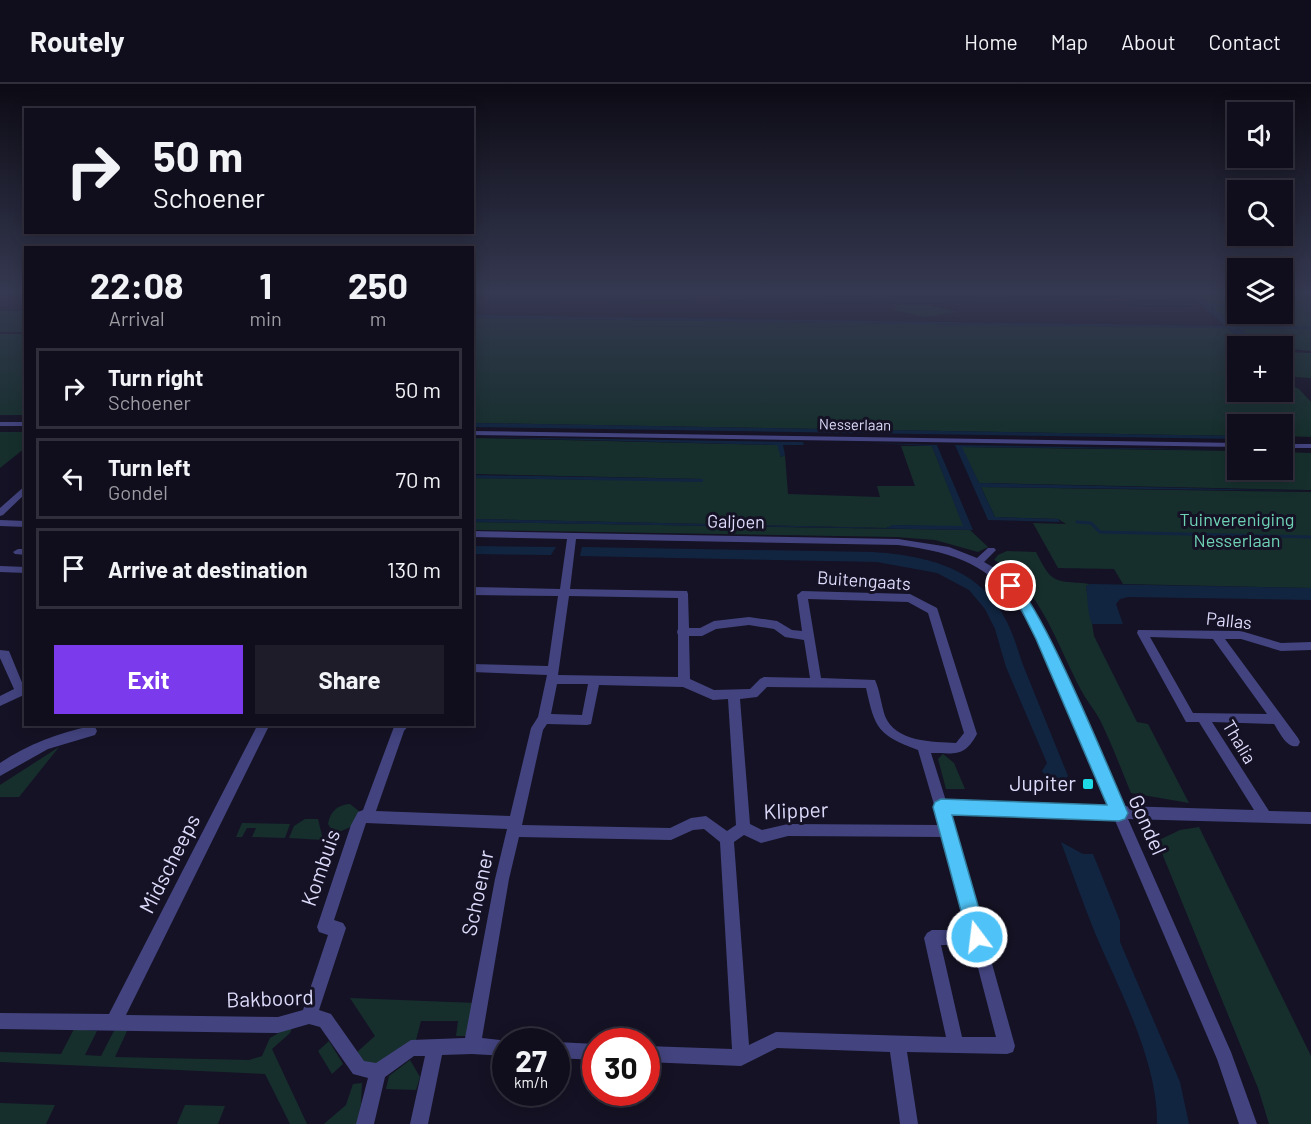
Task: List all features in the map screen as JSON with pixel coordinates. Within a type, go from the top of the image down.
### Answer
[{"type":"street","points":[[0,424],[24,424]]},
{"type":"street","name":"Nesserlaan","points":[[474,433],[1227,445]]},
{"type":"street","points":[[1293,446],[1311,447]]},
{"type":"street","points":[[0,513],[24,490]]},
{"type":"street","points":[[0,523],[24,524]]},
{"type":"street","name":"Galjoen","points":[[474,534],[572,541],[898,542],[954,550],[978,562]]},
{"type":"street","name":"Schoener","points":[[472,1046],[494,922],[537,729],[544,719],[553,675],[572,541]]},
{"type":"street","points":[[978,562],[991,550]]},
{"type":"street","name":"Gondel","points":[[978,562],[1011,586],[1027,607],[1225,1058],[1248,1124]]},
{"type":"street","points":[[0,569],[24,570]]},
{"type":"street","points":[[474,591],[683,594],[684,682]]},
{"type":"street","name":"Buitengaats","points":[[816,682],[802,595],[910,598],[933,611],[971,734],[959,748],[922,747]]},
{"type":"street","points":[[682,632],[702,632],[714,625],[749,621],[777,625],[789,634],[809,636]]},
{"type":"street","name":"Pallas","points":[[1202,717],[1190,718],[1142,633],[1241,635],[1281,647],[1311,646]]},
{"type":"street","points":[[1216,634],[1294,742]]},
{"type":"street","points":[[0,654],[5,654],[9,660],[23,690],[0,701]]},
{"type":"street","points":[[474,669],[553,675],[594,681],[684,682],[713,695],[753,694],[764,682],[871,683],[881,726],[890,734],[922,747],[949,831],[1007,1046],[776,1040],[741,1058],[660,1055]]},
{"type":"street","points":[[544,719],[587,720],[594,681]]},
{"type":"street","points":[[734,694],[743,828]]},
{"type":"street","name":"Thalia","points":[[1202,717],[1276,719]]},
{"type":"street","name":"Thalia","points":[[1202,717],[1266,817]]},
{"type":"street","name":"Midscheeps","points":[[114,1022],[263,726]]},
{"type":"street","name":"Kombuis","points":[[309,1016],[338,928],[324,927],[358,825],[363,816],[367,817],[402,726]]},
{"type":"street","points":[[0,770],[29,751],[69,736],[91,731]]},
{"type":"street","points":[[941,807],[1311,818]]},
{"type":"street","points":[[367,817],[671,834],[691,824],[706,822],[728,839],[741,1058]]},
{"type":"street","name":"Klipper","points":[[728,839],[743,828],[762,837],[788,830],[949,831]]},
{"type":"street","points":[[956,1045],[932,938],[977,937]]},
{"type":"street","name":"Bakboord","points":[[0,1021],[278,1024],[309,1016],[325,1020],[359,1068],[378,1072]]},
{"type":"street","points":[[897,1044],[909,1124]]},
{"type":"street","points":[[419,1124],[435,1047]]},
{"type":"street","points":[[365,1124],[378,1072],[411,1048],[492,1047]]},
{"type":"green space","points":[[0,340],[24,340],[24,415],[0,415]]},
{"type":"green space","points":[[474,340],[1227,340],[1227,402],[1293,402],[1293,386],[1311,402],[1311,437],[1293,436],[1293,414],[1227,414],[1227,436],[474,423]]},
{"type":"green space","points":[[1293,340],[1311,340],[1311,351],[1293,349]]},
{"type":"green space","points":[[1293,352],[1311,353],[1311,378],[1293,375]]},
{"type":"green space","points":[[0,432],[24,432],[24,449],[0,468]]},
{"type":"green space","points":[[474,438],[778,445],[781,457],[785,455],[788,494],[880,497],[877,486],[915,486],[901,446],[932,446],[964,527],[893,525],[886,528],[474,519],[474,478],[703,481],[703,479],[474,474]]},
{"type":"green space","points":[[961,447],[1227,451],[1227,480],[1293,480],[1293,452],[1311,453],[1311,490],[979,483]]},
{"type":"green space","name":"Tuinvereniging Nesserlaan","points":[[981,487],[1311,492],[1311,588],[1123,584],[1114,569],[1058,568],[1033,523],[1066,524],[1058,519],[995,517]]},
{"type":"green space","points":[[474,522],[970,530],[988,547],[978,552],[935,540],[896,537],[474,530]]},
{"type":"green space","points":[[1007,551],[1036,552],[1047,571],[1056,579],[1091,584],[1086,586],[1094,636],[1137,722],[1148,724],[1189,803],[1131,793],[1100,720],[1085,697],[1037,603],[1010,571],[994,560],[998,555]]},
{"type":"green space","points":[[59,747],[19,797],[0,797],[0,785]]},
{"type":"green space","points":[[943,754],[954,763],[965,789],[946,789],[938,759]]},
{"type":"green space","points":[[350,804],[360,812],[355,825],[339,832],[332,830],[328,824],[333,812],[338,807]]},
{"type":"green space","points":[[305,819],[318,819],[323,840],[289,838],[294,826]]},
{"type":"green space","points":[[242,823],[290,824],[285,838],[252,837],[256,828],[247,828],[242,837],[236,837]]},
{"type":"green space","points":[[1199,827],[1311,1056],[1311,1124],[1269,1124],[1258,1088],[1157,841],[1180,830]]},
{"type":"green space","points":[[350,998],[476,1003],[469,1036],[456,1036],[458,1021],[421,1021],[416,1040],[381,1066],[361,1061],[356,1053],[375,1036]]},
{"type":"green space","points":[[294,1024],[290,1033],[272,1049],[307,1124],[290,1124],[265,1074],[0,1062],[0,1052],[61,1054],[74,1029],[97,1031],[85,1055],[101,1056],[115,1029],[128,1029],[115,1057],[249,1060],[262,1056],[270,1038]]},
{"type":"green space","points":[[329,1041],[343,1064],[332,1074],[318,1051]]},
{"type":"green space","points":[[410,1060],[420,1077],[416,1090],[386,1089],[389,1076]]},
{"type":"green space","points":[[362,1083],[357,1124],[324,1124],[346,1105],[353,1084]]},
{"type":"green space","points":[[0,1103],[55,1105],[46,1124],[0,1124]]},
{"type":"green space","points":[[185,1105],[225,1106],[218,1124],[177,1124]]},
{"type":"water","points":[[474,423],[1227,436],[1227,439],[474,427]]},
{"type":"water","points":[[474,437],[803,442],[804,445],[783,445],[785,455],[781,457],[777,445]]},
{"type":"water","points":[[872,443],[937,445],[973,530],[474,522],[474,519],[886,528],[893,525],[963,526],[932,446]]},
{"type":"water","points":[[955,445],[1227,450],[962,447],[979,483],[1311,491],[981,487],[995,517],[1058,519],[1060,522],[988,520]]},
{"type":"water","points":[[474,475],[703,479],[703,482],[474,478]]},
{"type":"water","points":[[474,546],[556,547],[551,555],[474,554]]},
{"type":"water","points":[[582,547],[873,552],[913,557],[951,568],[968,577],[983,589],[1007,622],[1068,776],[1064,781],[1049,781],[1042,771],[1047,763],[1006,667],[995,629],[985,609],[969,590],[937,573],[877,562],[580,556]]},
{"type":"water","points":[[1091,584],[1311,588],[1311,600],[1128,597],[1120,599],[1116,604],[1123,624],[1092,624],[1086,586]]},
{"type":"water","points":[[1061,842],[1083,854],[1093,854],[1120,921],[1120,942],[1180,1082],[1189,1124],[1157,1124],[1156,1100],[1144,1051],[1095,933]]},
{"type":"waterway","points":[[1077,522],[1091,523],[1100,532],[1311,537]]},
{"type":"place","name":"Jupiter","points":[[1088,784]]},
{"type":"route","points":[[977,937],[941,807],[1119,813],[1043,639],[1027,607],[1011,586]]}]
